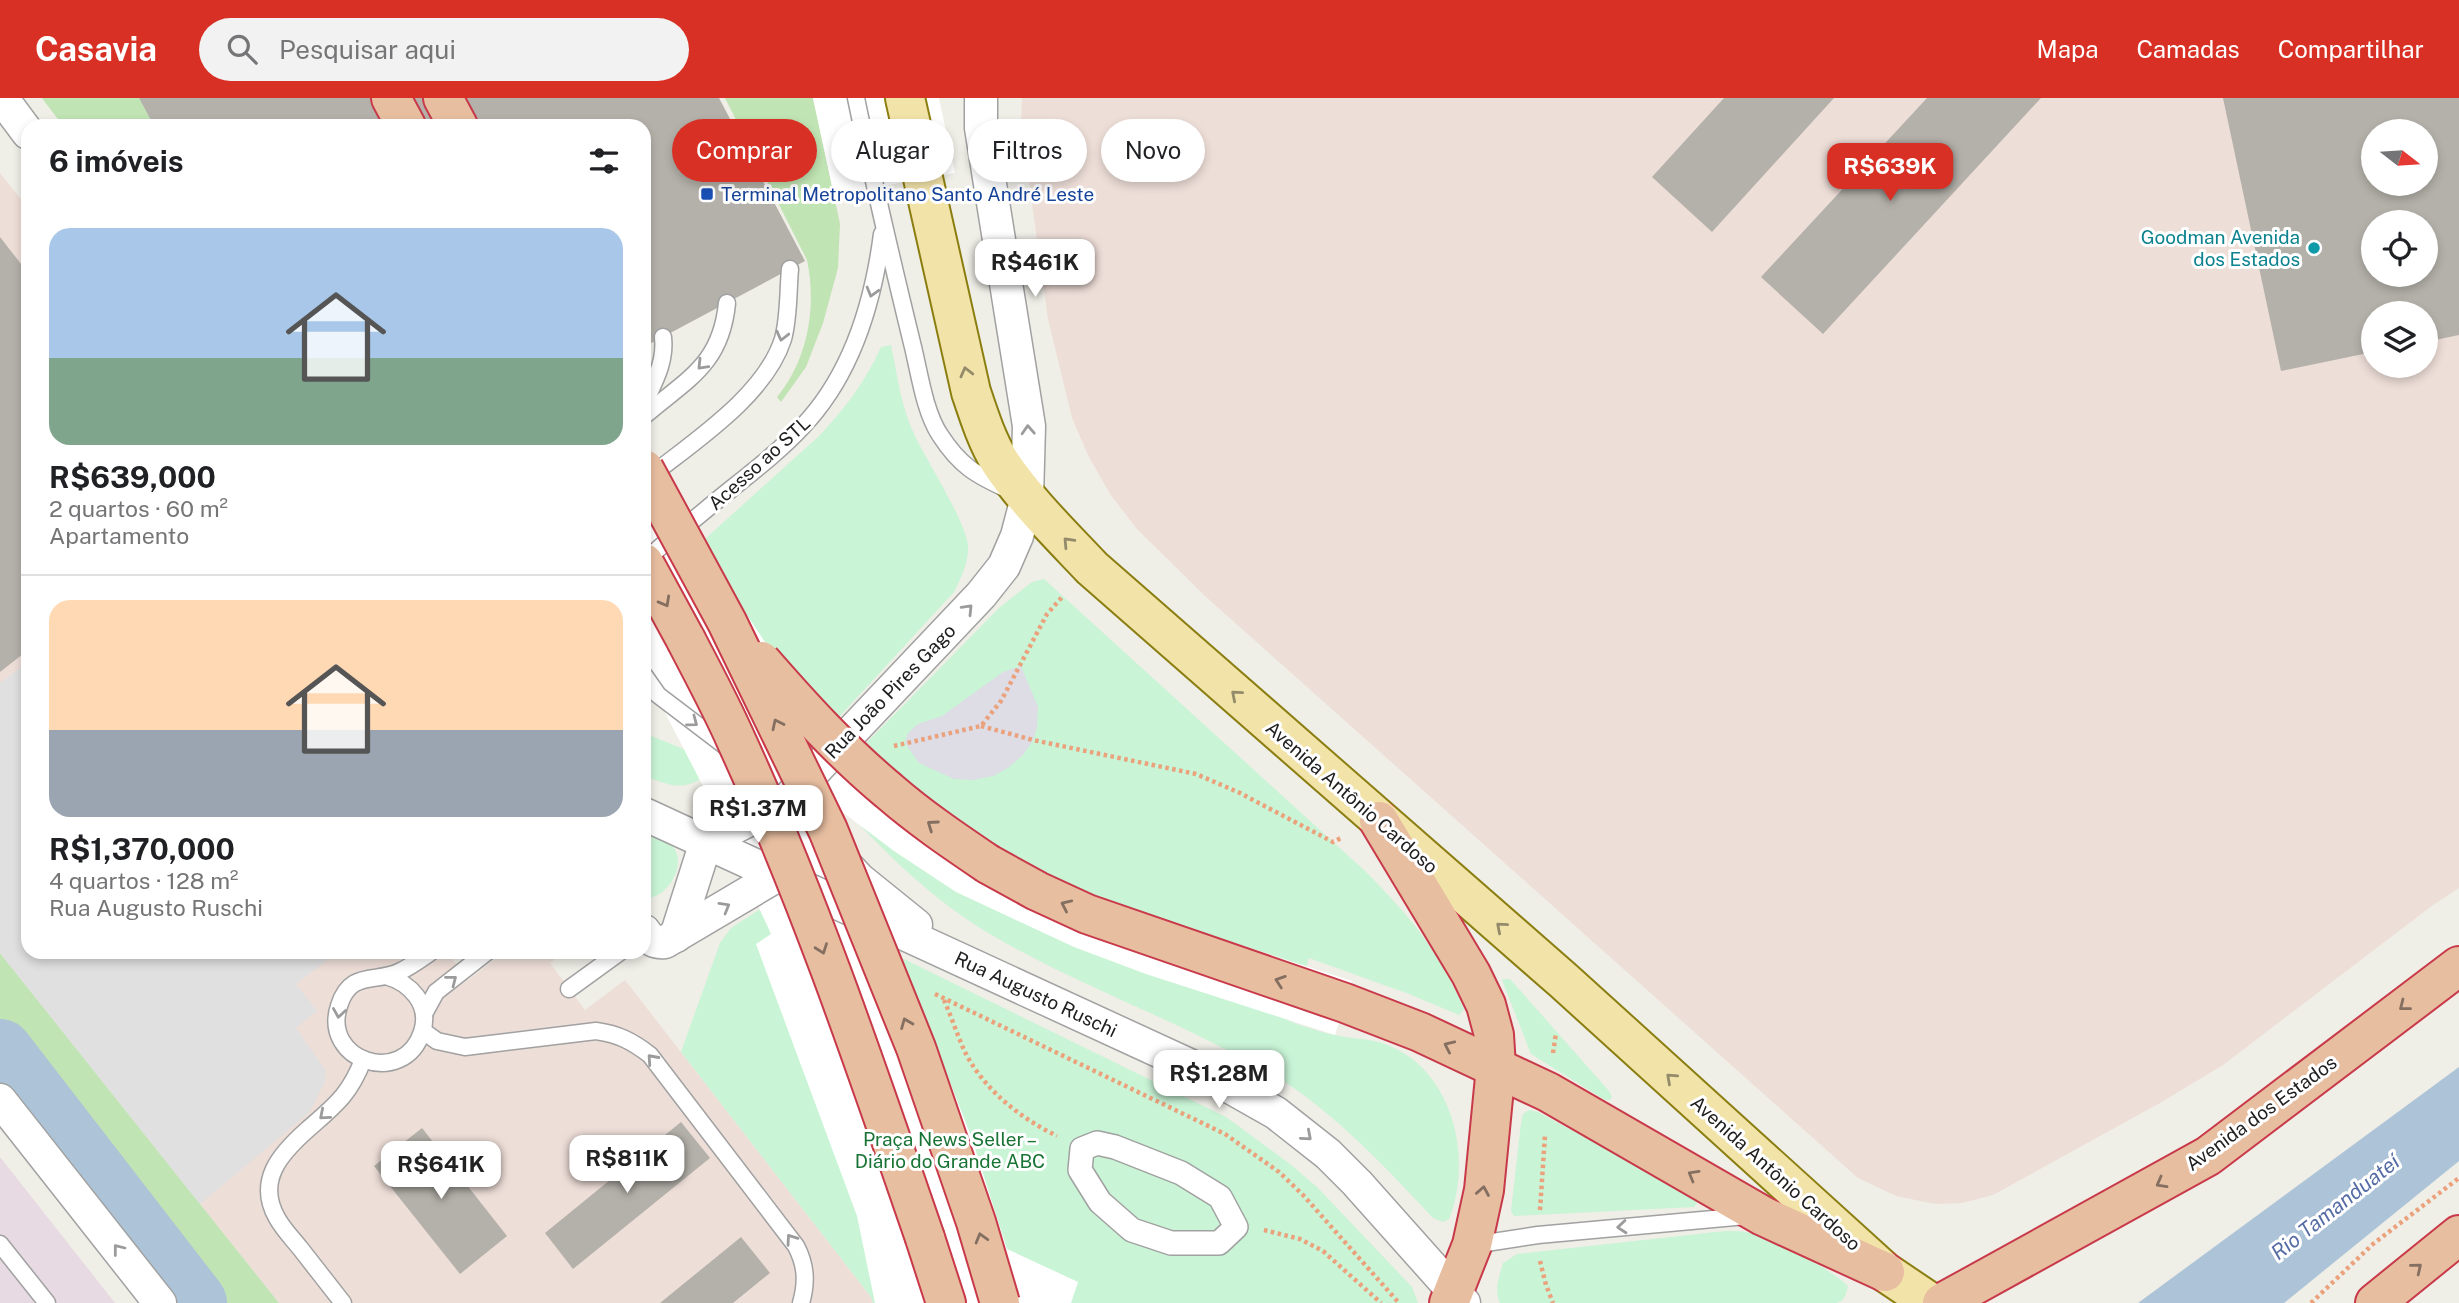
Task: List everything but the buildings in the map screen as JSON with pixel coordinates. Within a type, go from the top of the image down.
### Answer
[{"type":"highway","points":[[391,98],[402,119]]},
{"type":"highway","points":[[443,98],[454,119]]},
{"type":"highway","points":[[651,481],[727,622],[828,830],[916,1048],[976,1222],[1000,1303]]},
{"type":"highway","points":[[651,576],[736,739],[784,852],[866,1066],[946,1303]]},
{"type":"highway","points":[[727,622],[802,708],[844,751],[922,818],[988,864],[1087,914],[1345,1003],[1420,1032],[1548,1092],[1763,1216],[1885,1272]]},
{"type":"highway","points":[[1379,821],[1471,974],[1494,1035],[1496,1067],[1492,1130],[1484,1190],[1456,1299]]},
{"type":"highway","name":"Avenida dos Estados","points":[[1942,1303],[2208,1156],[2459,966]]},
{"type":"highway","points":[[2375,1303],[2459,1235]]},
{"type":"highway","points":[[925,1238],[930,1303]]},
{"type":"main road","points":[[905,98],[971,392],[981,423],[999,460],[1027,498]]},
{"type":"main road","name":"Avenida Antônio Cardoso","points":[[1027,498],[1092,568],[1564,981],[1885,1272],[1931,1303]]},
{"type":"street","points":[[2,98],[21,124]]},
{"type":"street","name":"Rua João Pires Gago","points":[[706,842],[786,801],[981,594],[1004,566],[1017,536],[1027,498],[1029,426],[979,108]]},
{"type":"street","points":[[786,801],[859,879],[898,913],[963,960]]},
{"type":"street","name":"Rua Augusto Ruschi","points":[[651,817],[1200,1070],[1276,1113],[1298,1128],[1348,1174],[1456,1299]]},
{"type":"street","points":[[652,934],[706,842]]},
{"type":"street","points":[[652,934],[778,875]]},
{"type":"street","points":[[0,1100],[160,1303]]},
{"type":"street","points":[[1097,1143],[1115,1147],[1181,1173],[1220,1197],[1236,1227],[1219,1243],[1171,1243],[1132,1230],[1100,1202],[1080,1170],[1082,1149],[1097,1143]]},
{"type":"lane","name":"Avenida Antônio Cardoso","points":[[856,98],[883,225],[926,400],[937,431],[954,455],[976,475],[1027,498]]},
{"type":"lane","name":"Acesso ao STL","points":[[651,557],[781,448],[821,404],[845,365],[865,315],[876,279],[883,225]]},
{"type":"lane","points":[[651,476],[747,397],[769,370],[783,338],[790,269]]},
{"type":"lane","points":[[651,410],[706,364],[718,346],[727,303]]},
{"type":"lane","points":[[651,388],[661,365],[663,337]]},
{"type":"lane","points":[[651,692],[725,746],[786,801]]},
{"type":"lane","points":[[386,976],[400,980],[411,988],[420,1000],[424,1014],[423,1031],[409,1053],[398,1060],[384,1063],[363,1060],[346,1047],[339,1035],[336,1021],[338,1007],[344,995],[363,979],[398,973],[420,959]]},
{"type":"lane","points":[[424,1014],[436,992],[478,959]]},
{"type":"lane","points":[[569,989],[610,959]]},
{"type":"lane","points":[[423,1031],[437,1041],[465,1047],[596,1031],[614,1033],[634,1042],[650,1055],[796,1246],[805,1263],[805,1290],[801,1303]]},
{"type":"lane","points":[[343,1303],[277,1219],[270,1200],[270,1183],[284,1150],[343,1098],[354,1083],[363,1060]]},
{"type":"lane","points":[[1472,1245],[1538,1235],[1763,1216]]},
{"type":"lane","points":[[0,1244],[47,1303]]},
{"type":"path","points":[[981,726],[1001,701],[1047,614],[1063,596]]},
{"type":"path","points":[[887,749],[981,726],[1033,740],[1168,766],[1196,774],[1238,792],[1333,842],[1379,821]]},
{"type":"path","points":[[931,992],[1225,1134],[1279,1172],[1303,1195],[1399,1303]]},
{"type":"path","points":[[1553,1303],[1540,1263],[1538,1235],[1548,1092],[1556,1033]]},
{"type":"path","points":[[2311,1303],[2373,1244],[2459,1178]]},
{"type":"shaded area","points":[[1022,98],[2459,98],[2459,888],[2223,1065],[1993,1195],[1962,1203],[1935,1204],[1896,1196],[1858,1178],[1205,596],[1137,529],[1110,494],[1089,457],[1072,418],[1048,319],[1029,182],[1087,182],[1087,119],[1021,119]]},
{"type":"shaded area","points":[[0,173],[21,199],[21,959],[452,959],[468,980],[495,959],[555,959],[550,963],[585,1010],[625,980],[873,1303],[279,1303],[0,953]]},
{"type":"shaded area","points":[[1021,666],[1038,707],[1033,740],[1023,755],[993,776],[973,780],[954,779],[919,763],[905,743],[908,733],[918,724],[942,716],[1003,672]]},
{"type":"shaded area","points":[[21,667],[21,959],[329,959],[296,984],[317,1011],[296,1028],[326,1071],[325,1081],[310,1112],[200,1204],[0,953],[0,683]]},
{"type":"shaded area","points":[[0,1157],[115,1303],[0,1303]]},
{"type":"green space","points":[[42,98],[139,98],[150,119],[58,119]]},
{"type":"green space","points":[[725,98],[813,98],[840,224],[838,268],[823,323],[806,367],[781,402],[777,397],[788,382],[803,350],[810,314],[810,278],[807,260],[768,182],[817,182],[817,119],[736,119]]},
{"type":"green space","points":[[891,345],[906,412],[966,535],[967,558],[954,592],[795,765],[695,548],[818,437],[854,395],[881,347]]},
{"type":"green space","points":[[1044,579],[1365,871],[1396,903],[1433,951],[1464,1009],[1459,1015],[1309,958],[1289,1021],[1329,1034],[1382,1043],[1406,1055],[1426,1071],[1441,1092],[1451,1116],[1457,1142],[1459,1168],[1449,1219],[1443,1222],[1433,1218],[1352,1135],[1285,1082],[1191,1032],[1043,963],[972,923],[910,874],[835,799],[834,776],[1000,607],[1032,582]]},
{"type":"green space","points":[[651,736],[686,750],[700,779],[679,786],[651,778]]},
{"type":"green space","points":[[651,834],[674,848],[678,864],[666,889],[652,897]]},
{"type":"green space","name":"Praça News Seller – Diário do Grande ABC","points":[[768,904],[861,938],[1226,1117],[1317,1187],[1412,1287],[1418,1303],[873,1303],[681,1052],[720,943],[731,928]]},
{"type":"green space","points":[[0,953],[279,1303],[181,1303],[0,1070]]},
{"type":"green space","points":[[1510,979],[1609,1091],[1612,1097],[1610,1100],[1605,1100],[1531,1054],[1502,980]]},
{"type":"green space","points":[[1529,1110],[1538,1112],[1696,1197],[1698,1202],[1694,1207],[1514,1216],[1511,1211],[1521,1123],[1523,1114]]},
{"type":"green space","points":[[1725,1231],[1746,1232],[1780,1244],[1830,1272],[1848,1286],[1845,1296],[1837,1303],[1500,1303],[1498,1298],[1498,1283],[1503,1263],[1517,1254]]},
{"type":"water","name":"Rio Tamanduateí","points":[[2459,1067],[2459,1161],[2284,1303],[2138,1303]]},
{"type":"pier","points":[[813,98],[939,98],[943,119],[831,119],[831,181]]},
{"type":"pier","points":[[831,182],[906,182],[834,195]]},
{"type":"pier","points":[[651,452],[693,534],[783,669],[949,822],[1063,883],[1136,911],[1352,981],[1335,1035],[1146,974],[1074,947],[956,892],[894,851],[837,808],[835,811],[919,1003],[971,1136],[1007,1249],[1078,1282],[1071,1303],[875,1303],[857,1216],[756,944],[771,934],[705,790],[651,686]]},
{"type":"waterway","points":[[0,1052],[194,1303]]},
{"type":"place","name":"Terminal Metropolitano Santo André Leste","points":[[707,194]]},
{"type":"place","name":"Goodman Avenida dos Estados","points":[[2314,248]]}]
